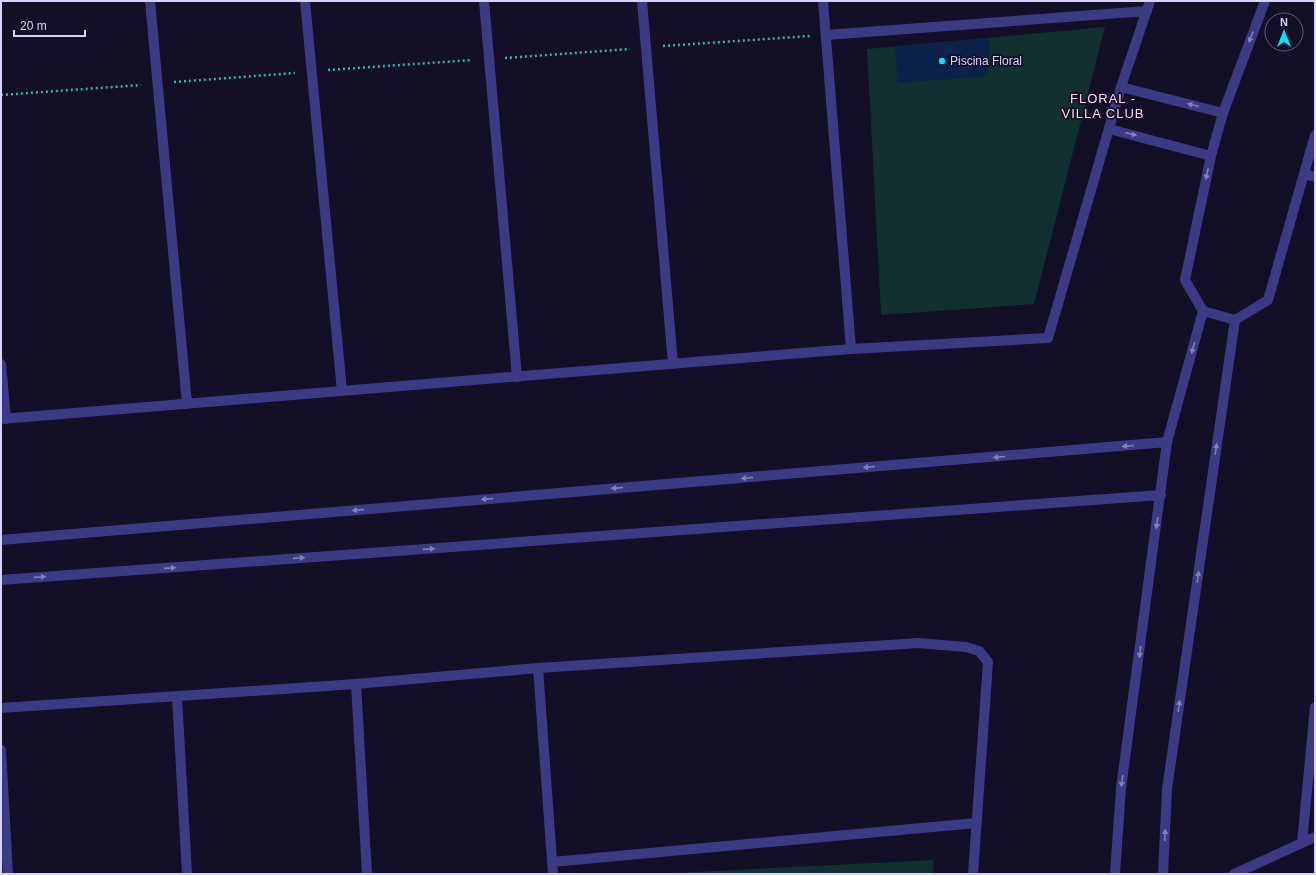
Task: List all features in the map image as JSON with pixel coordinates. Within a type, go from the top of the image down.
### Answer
[{"type":"street","points":[[150,1],[187,404]]},
{"type":"street","points":[[305,1],[342,391]]},
{"type":"street","points":[[484,1],[517,377]]},
{"type":"street","points":[[642,1],[674,364]]},
{"type":"street","points":[[823,1],[851,349]]},
{"type":"street","points":[[1,364],[3,419],[851,349],[1048,338],[1121,87],[1150,1]]},
{"type":"street","points":[[1265,1],[1223,112],[1211,156],[1185,280],[1203,311],[1235,320],[1268,300],[1315,138]]},
{"type":"street","points":[[826,35],[1147,12]]},
{"type":"street","points":[[1121,87],[1223,112]]},
{"type":"street","points":[[1109,129],[1211,156]]},
{"type":"street","points":[[1304,174],[1315,177]]},
{"type":"street","points":[[1115,874],[1121,788],[1167,442],[1203,311]]},
{"type":"street","points":[[1163,874],[1167,789],[1235,320]]},
{"type":"street","points":[[1,540],[1167,442]]},
{"type":"street","points":[[1,580],[1161,495]]},
{"type":"street","points":[[1,708],[356,684],[538,668],[918,643],[966,647],[979,651],[988,662],[973,874]]},
{"type":"street","points":[[538,668],[552,874]]},
{"type":"street","points":[[356,684],[367,874]]},
{"type":"street","points":[[178,697],[187,874]]},
{"type":"street","points":[[1302,843],[1315,707]]},
{"type":"street","points":[[1,750],[8,874]]},
{"type":"street","points":[[552,862],[976,823]]},
{"type":"street","points":[[1234,874],[1315,837]]},
{"type":"path","points":[[1,95],[826,35]]},
{"type":"green space","points":[[1105,27],[1034,304],[881,315],[867,49]]},
{"type":"green space","points":[[933,860],[934,874],[654,874]]},
{"type":"water","name":"Piscina Floral","points":[[990,38],[988,76],[898,83],[895,46]]},
{"type":"place","name":"Piscina Floral","points":[[942,61]]},
{"type":"district","name":"FLORAL - VILLA CLUB","points":[[1103,106]]}]
